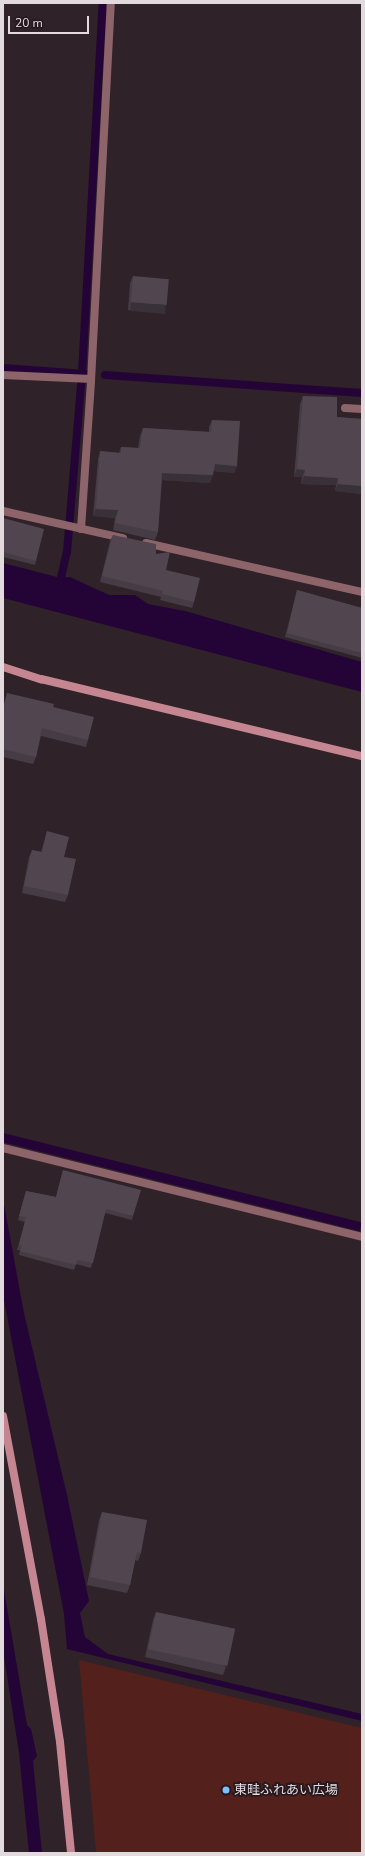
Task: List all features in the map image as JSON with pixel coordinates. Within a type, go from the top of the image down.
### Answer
[{"type":"street","points":[[78,528],[90,379],[111,3]]},
{"type":"street","points":[[3,375],[90,379]]},
{"type":"street","points":[[345,408],[362,409]]},
{"type":"street","points":[[3,511],[362,592]]},
{"type":"street","points":[[3,667],[42,679],[362,756]]},
{"type":"street","points":[[3,1148],[362,1237]]},
{"type":"street","points":[[3,1416],[41,1619],[60,1742],[71,1853]]},
{"type":"shaded area","points":[[3,563],[57,577],[70,577],[109,595],[135,595],[148,604],[185,611],[362,662],[362,692],[3,598]]},
{"type":"shaded area","points":[[3,1133],[362,1223],[360,1231],[3,1142]]},
{"type":"shaded area","points":[[3,1199],[24,1313],[67,1495],[89,1601],[80,1613],[85,1637],[108,1654],[362,1714],[362,1721],[67,1649],[64,1614],[3,1295]]},
{"type":"shaded area","points":[[3,1584],[27,1725],[31,1729],[37,1756],[33,1761],[42,1853],[29,1853],[19,1753],[3,1650]]},
{"type":"shaded area","name":"東畦ふれあい広場","points":[[79,1660],[362,1728],[362,1853],[96,1853]]},
{"type":"building","points":[[133,276],[169,279],[167,305],[131,302]]},
{"type":"building","points":[[303,396],[337,397],[337,417],[362,419],[362,486],[338,484],[338,478],[304,476],[305,470],[297,469]]},
{"type":"building","points":[[212,420],[240,421],[237,466],[215,464],[213,475],[162,473],[158,532],[115,523],[118,510],[96,509],[100,451],[121,453],[121,447],[140,448],[143,428],[211,432]]},
{"type":"building","points":[[3,518],[44,529],[36,561],[3,552]]},
{"type":"building","points":[[113,535],[156,544],[156,554],[170,552],[166,570],[200,578],[194,602],[162,594],[163,591],[102,576]]},
{"type":"building","points":[[297,590],[362,608],[362,653],[287,633]]},
{"type":"building","points":[[7,693],[54,704],[53,707],[94,717],[88,740],[42,728],[36,757],[3,749],[3,711]]},
{"type":"building","points":[[47,831],[69,837],[64,857],[76,859],[68,895],[24,886],[32,850],[42,852]]},
{"type":"building","points":[[63,1170],[141,1190],[133,1216],[106,1209],[93,1263],[77,1260],[76,1265],[20,1251],[22,1246],[19,1245],[26,1217],[19,1216],[26,1191],[56,1197]]},
{"type":"building","points":[[102,1512],[147,1520],[141,1553],[137,1552],[130,1585],[90,1577]]},
{"type":"building","points":[[156,1612],[235,1629],[227,1666],[148,1649]]},
{"type":"waterway","points":[[59,586],[67,552],[82,373],[103,3]]},
{"type":"waterway","points":[[3,368],[86,374]]},
{"type":"waterway","points":[[105,375],[362,393]]},
{"type":"place","name":"東畦ふれあい広場","points":[[226,1790]]}]
